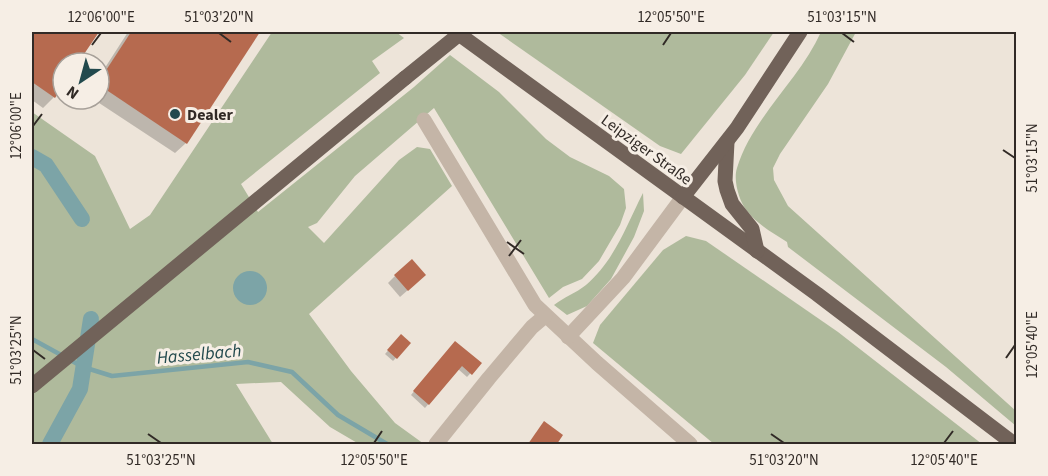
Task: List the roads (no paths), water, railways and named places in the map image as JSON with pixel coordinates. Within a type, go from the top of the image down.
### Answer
[{"type":"main road","name":"Leipziger Straße","points":[[456,32],[817,294],[1014,444]]},
{"type":"main road","points":[[32,386],[462,32]]},
{"type":"main road","points":[[683,197],[727,142],[800,32]]},
{"type":"main road","points":[[727,142],[725,181],[727,190],[732,204],[752,229],[757,251]]},
{"type":"street","points":[[424,120],[529,296],[545,316],[690,444]]},
{"type":"street","points":[[568,337],[623,278],[683,197]]},
{"type":"street","points":[[436,444],[496,369],[532,327],[545,316]]},
{"type":"water","points":[[250,271],[262,276],[267,288],[262,300],[250,305],[238,300],[233,288],[238,276]]},
{"type":"waterway","points":[[32,157],[46,165],[82,219]]},
{"type":"waterway","points":[[50,444],[80,389],[91,319]]},
{"type":"waterway","name":"Hasselbach","points":[[32,339],[83,367],[112,376],[248,362],[292,372],[338,415],[387,444]]},
{"type":"place","name":"Dealer","points":[[175,114]]}]
